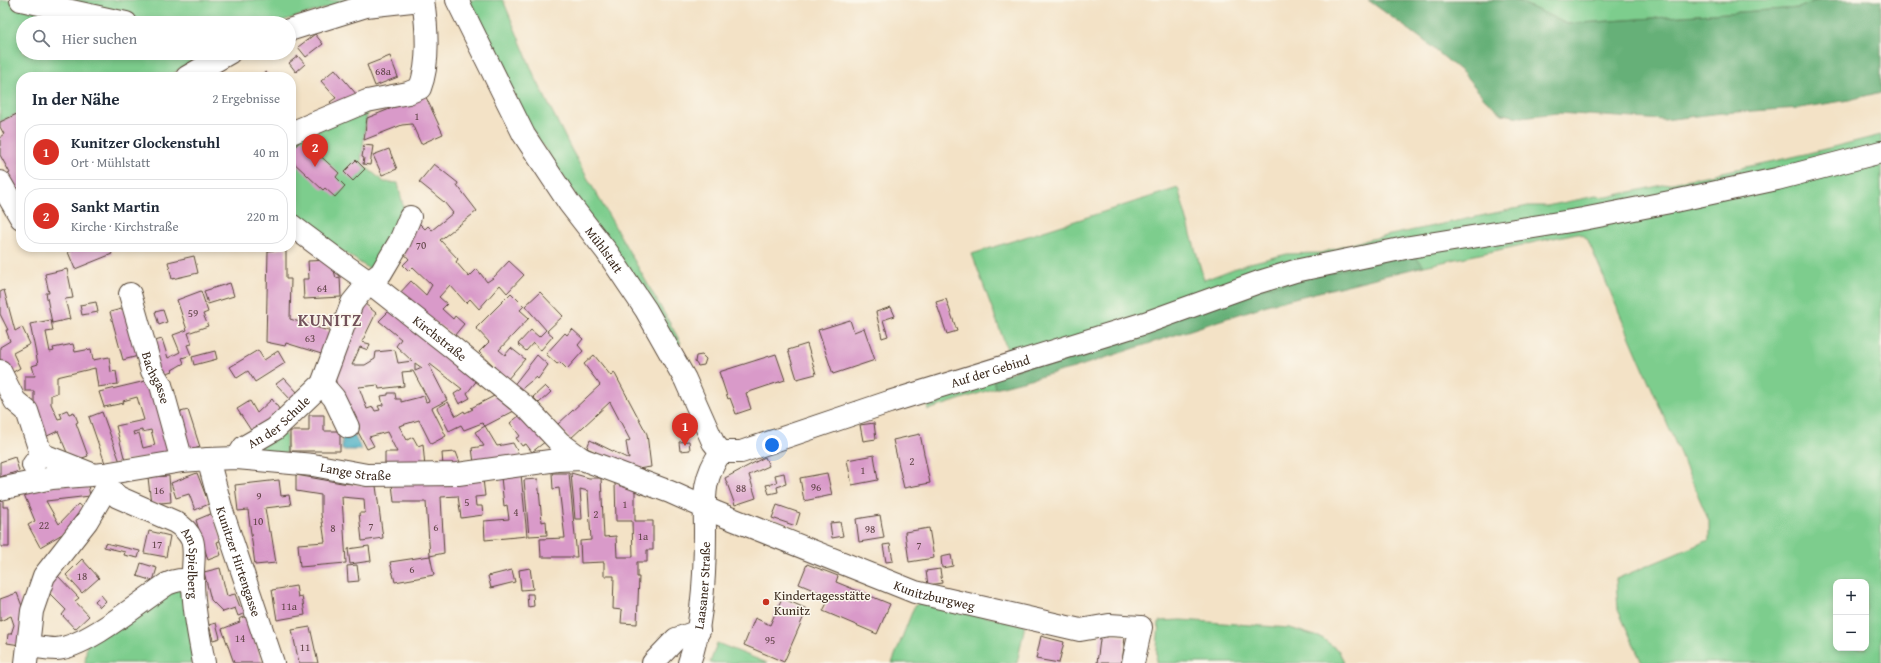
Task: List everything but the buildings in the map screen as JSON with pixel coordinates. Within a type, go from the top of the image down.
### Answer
[{"type":"street","points":[[21,0],[94,16]]},
{"type":"street","points":[[296,28],[348,10],[396,1],[422,0],[426,18],[426,52],[423,79],[420,88],[408,93],[367,101],[296,131]]},
{"type":"street","name":"Mühlstatt","points":[[457,0],[484,58],[524,135],[568,202],[607,252],[646,310],[685,379],[713,442],[721,452]]},
{"type":"street","points":[[195,72],[211,60]]},
{"type":"street","name":"Auf der Gebind","points":[[721,452],[741,452],[889,402],[1145,323],[1258,282],[1295,271],[1410,247],[1583,219],[1726,191],[1881,152]]},
{"type":"street","points":[[0,182],[16,209]]},
{"type":"street","name":"An der Schule","points":[[237,458],[244,447],[275,429],[322,384],[352,303],[370,282],[381,273],[400,241],[410,217]]},
{"type":"street","name":"Kirchstraße","points":[[296,229],[370,282],[528,409],[560,443],[582,459]]},
{"type":"street","name":"Bachgasse","points":[[130,294],[152,371],[161,385],[182,461]]},
{"type":"street","points":[[0,371],[8,400],[27,411],[41,454],[100,478],[87,521],[44,576],[32,611],[27,654],[56,649],[73,653],[96,633],[167,584],[183,579],[192,581]]},
{"type":"street","name":"An der Schule","points":[[322,384],[334,398],[348,427]]},
{"type":"street","points":[[703,506],[706,480],[714,461],[721,452]]},
{"type":"street","points":[[9,487],[41,454]]},
{"type":"street","name":"Lange Straße","points":[[9,487],[52,478],[100,478],[182,461],[208,459],[237,458],[313,465],[366,465],[458,474],[556,460],[582,459],[703,506]]},
{"type":"street","name":"Kunitzer Hirtengasse","points":[[208,459],[222,511],[273,663]]},
{"type":"street","name":"Am Spielberg","points":[[100,478],[118,498],[175,522],[188,532],[193,545],[192,581],[204,663]]},
{"type":"street","name":"Laasaner Straße","points":[[689,663],[699,631],[705,533],[703,506]]},
{"type":"street","name":"Kunitzburgweg","points":[[703,506],[717,513],[915,592],[1080,630],[1109,625],[1141,627],[1133,663]]},
{"type":"street","points":[[653,663],[676,639],[699,631]]},
{"type":"green space","points":[[0,0],[354,0],[296,17],[16,16],[16,60],[194,60],[176,72],[16,72],[16,114],[0,122]]},
{"type":"green space","points":[[466,0],[503,0],[534,75],[571,149],[681,343],[676,346],[531,128]]},
{"type":"green space","points":[[1368,0],[1516,0],[1567,24],[1799,8],[1817,0],[1881,0],[1881,92],[1849,100],[1800,108],[1722,113],[1664,120],[1558,113],[1521,117],[1502,114],[1485,99],[1463,73],[1422,39]]},
{"type":"green space","points":[[1516,0],[1817,0],[1799,8],[1567,24]]},
{"type":"green space","points":[[368,105],[361,163],[384,182],[398,183],[405,215],[375,273],[347,254],[296,224],[296,136]]},
{"type":"green space","points":[[1881,135],[1881,663],[1642,663],[1618,610],[1616,579],[1709,540],[1709,521],[1587,238],[1577,233],[1424,266],[1413,254],[1015,371],[972,254],[1178,188],[1204,280],[1250,263],[1287,254],[1320,253],[1362,241],[1528,206],[1547,206],[1596,196],[1607,197],[1797,156]]},
{"type":"green space","points":[[1413,254],[1424,266],[1270,304],[1074,368],[995,388],[993,378],[1258,289]]},
{"type":"green space","points":[[993,378],[995,388],[928,410],[925,397]]},
{"type":"green space","points":[[286,433],[286,454],[251,449]]},
{"type":"green space","points":[[183,583],[199,663],[85,663],[87,642]]},
{"type":"green space","points":[[919,602],[1025,625],[1017,663],[892,663],[914,607]]},
{"type":"green space","points":[[1182,620],[1290,628],[1322,638],[1339,651],[1344,663],[1156,663],[1159,621]]},
{"type":"green space","points":[[717,643],[767,663],[710,663]]},
{"type":"water","points":[[352,431],[362,450],[342,450],[342,432]]},
{"type":"place","name":"Sankt Martin","points":[[315,167]]},
{"type":"place","name":"Kunitzer Glockenstuhl","points":[[685,446]]},
{"type":"place","name":"Kindertagesstätte Kunitz","points":[[766,602]]},
{"type":"district","name":"KUNITZ","points":[[330,320]]}]
